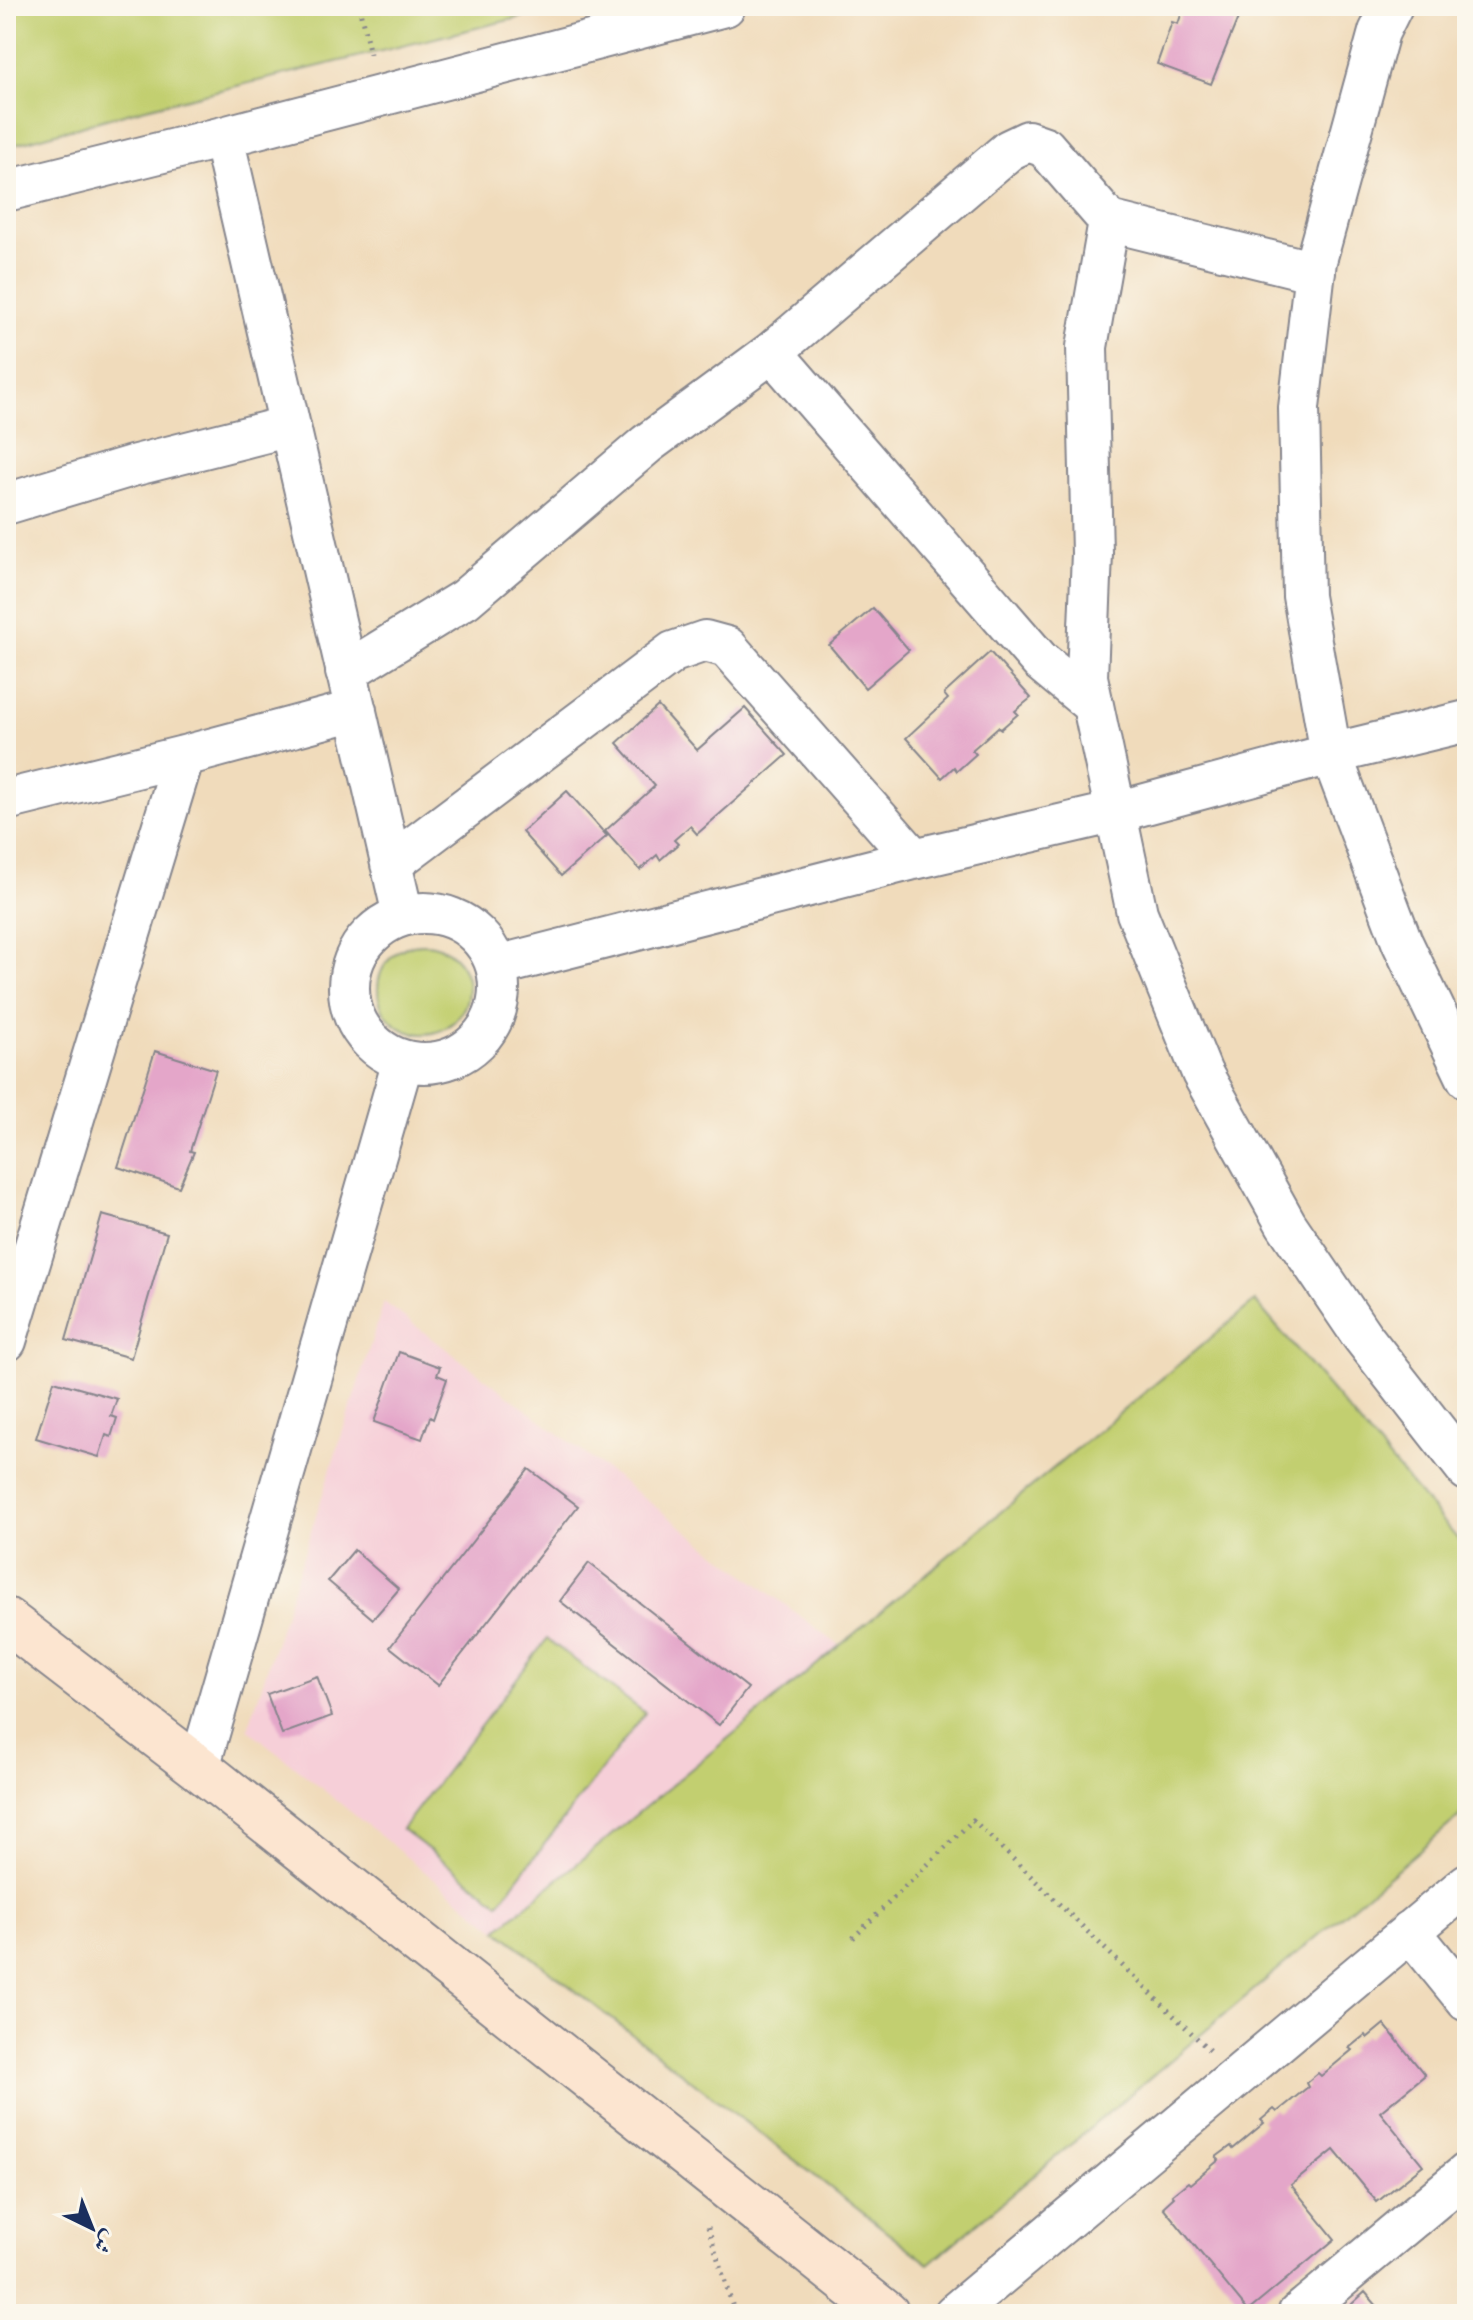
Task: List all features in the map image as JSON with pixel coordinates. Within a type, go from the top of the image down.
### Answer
[{"type":"street","points":[[6,191],[223,137],[621,20],[725,6]]},
{"type":"street","points":[[1392,6],[1379,32],[1315,272],[1299,408],[1303,596],[1331,754],[1402,942],[1467,1078]]},
{"type":"street","points":[[223,137],[403,915]]},
{"type":"street","points":[[6,800],[184,756],[351,691],[465,599],[647,444],[772,352],[1009,150],[1028,141],[1045,147],[1109,221],[1315,272]]},
{"type":"street","points":[[1109,221],[1087,347],[1092,553],[1087,677],[1137,913],[1202,1073],[1286,1224],[1362,1336],[1467,1470]]},
{"type":"street","points":[[772,352],[1040,661],[1093,705]]},
{"type":"street","points":[[6,504],[132,466],[290,426]]},
{"type":"street","points":[[391,864],[673,652],[705,641],[727,647],[914,859]]},
{"type":"street","points":[[497,966],[914,859],[1116,812],[1331,754],[1460,733]]},
{"type":"street","points":[[6,1341],[184,756]]},
{"type":"street","points":[[426,912],[449,917],[470,928],[487,945],[497,966],[500,989],[496,1012],[485,1032],[470,1049],[448,1060],[426,1064],[403,1061],[381,1051],[363,1034],[352,1012],[348,988],[352,965],[363,943],[381,926],[403,915],[426,912]]},
{"type":"street","points":[[199,1768],[403,1061]]},
{"type":"street","points":[[6,1620],[199,1768],[887,2314]]},
{"type":"street","points":[[954,2314],[1467,1884]]},
{"type":"street","points":[[1410,1931],[1467,2001]]},
{"type":"street","points":[[1298,2314],[1467,2173]]},
{"type":"path","points":[[359,6],[370,54]]},
{"type":"path","points":[[853,1938],[973,1820],[1237,2077]]},
{"type":"path","points":[[707,2226],[735,2314]]},
{"type":"shaded area","points":[[384,1302],[840,1646],[497,1930],[248,1729]]},
{"type":"green space","points":[[6,6],[567,6],[142,109],[6,147],[6,53],[17,42],[6,30]]},
{"type":"green space","points":[[423,944],[440,948],[455,957],[464,972],[468,989],[464,1006],[455,1021],[440,1030],[423,1034],[406,1030],[391,1021],[382,1006],[378,989],[382,972],[391,957],[406,948]]},
{"type":"green space","points":[[1255,1301],[1467,1550],[1467,1810],[929,2264],[497,1930]]},
{"type":"green space","points":[[547,1639],[645,1713],[499,1903],[402,1829]]},
{"type":"building","points":[[1184,6],[1243,6],[1211,84],[1157,64],[1172,22],[1178,24]]},
{"type":"building","points":[[873,608],[909,650],[865,688],[829,645]]},
{"type":"building","points":[[990,652],[1031,698],[1015,711],[1018,714],[1001,729],[998,727],[972,750],[976,754],[957,771],[954,767],[942,778],[906,738],[948,699],[944,694]]},
{"type":"building","points":[[658,706],[697,750],[745,708],[787,755],[697,834],[690,826],[674,840],[678,844],[660,860],[657,855],[640,870],[605,831],[655,786],[617,743]]},
{"type":"building","points":[[567,791],[607,836],[561,876],[522,832]]},
{"type":"building","points":[[155,1051],[216,1070],[190,1151],[194,1152],[179,1187],[118,1167]]},
{"type":"building","points":[[102,1215],[167,1233],[131,1358],[66,1340]]},
{"type":"building","points":[[399,1352],[440,1367],[437,1375],[447,1379],[433,1419],[430,1417],[422,1439],[374,1422]]},
{"type":"building","points":[[54,1381],[117,1399],[111,1416],[117,1418],[111,1437],[106,1435],[99,1457],[36,1438]]},
{"type":"building","points":[[529,1469],[578,1506],[438,1685],[390,1647]]},
{"type":"building","points":[[354,1550],[399,1589],[373,1619],[328,1581]]},
{"type":"building","points":[[589,1563],[748,1688],[719,1725],[560,1601]]},
{"type":"building","points":[[317,1676],[332,1716],[282,1734],[267,1694]]},
{"type":"building","points":[[1384,2024],[1425,2075],[1380,2112],[1423,2165],[1377,2202],[1334,2150],[1291,2185],[1335,2239],[1248,2311],[1163,2207],[1174,2197],[1172,2195],[1219,2160],[1216,2157],[1231,2146],[1233,2149],[1264,2123],[1261,2120],[1274,2109],[1277,2112],[1308,2087],[1306,2083],[1318,2073],[1321,2076],[1352,2050],[1349,2048]]},
{"type":"building","points":[[1365,2292],[1384,2314],[1341,2314]]}]
